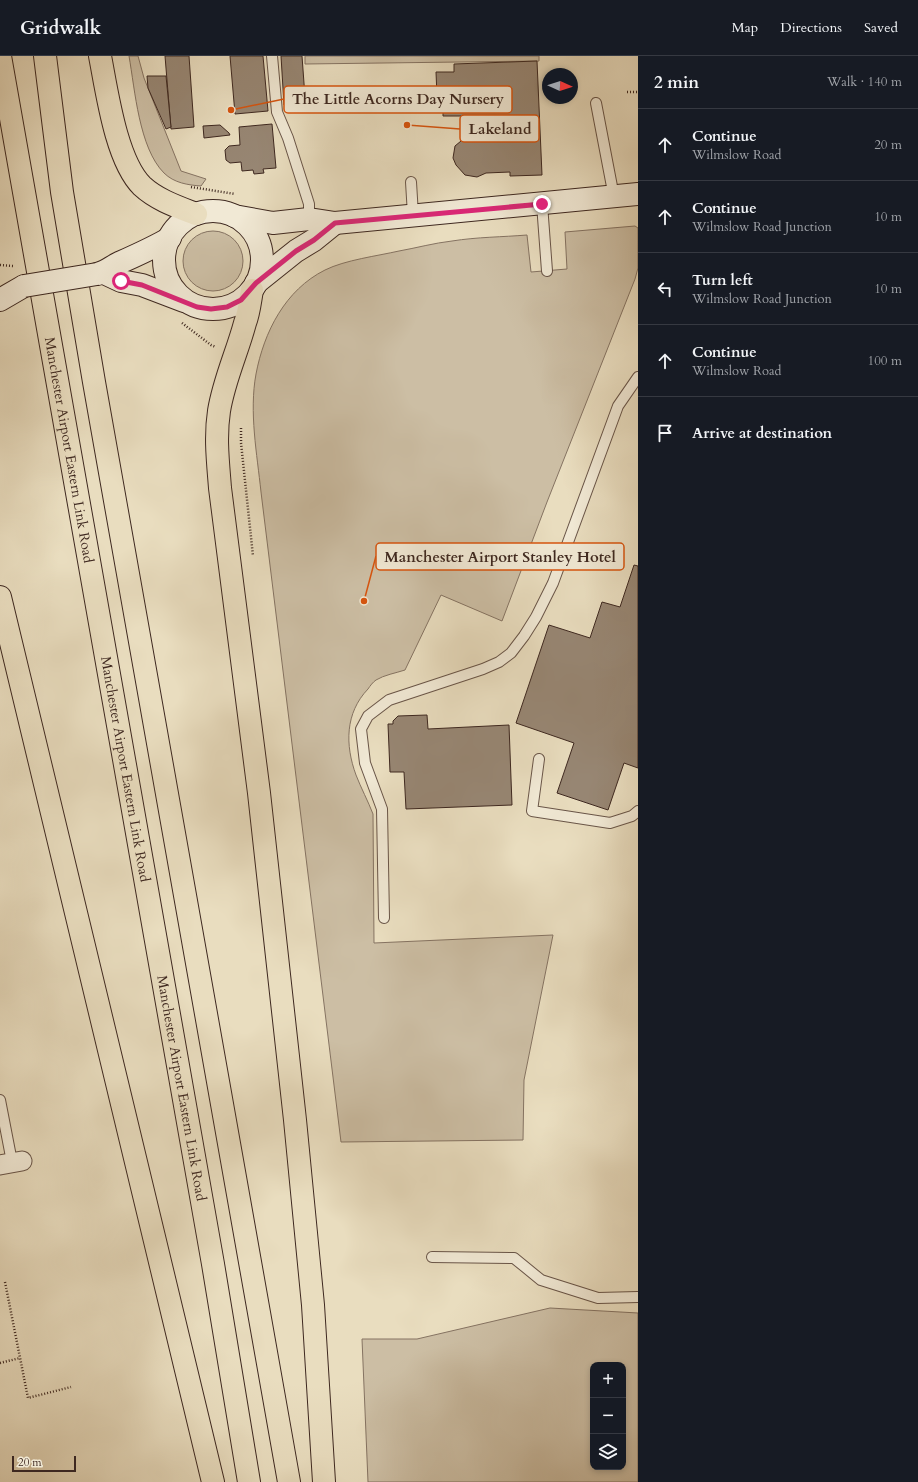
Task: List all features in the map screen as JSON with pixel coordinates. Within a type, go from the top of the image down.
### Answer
[{"type":"highway","name":"Manchester Airport Eastern Link Road","points":[[0,56],[213,1264],[249,1482]]},
{"type":"highway","points":[[45,56],[62,192],[289,1482]]},
{"type":"highway","points":[[100,56],[113,120],[128,164],[142,186],[164,200],[196,214]]},
{"type":"highway","points":[[254,287],[246,323],[228,371],[223,391],[217,433],[218,454],[220,488],[259,794],[296,1128],[313,1305],[324,1482]]},
{"type":"highway","points":[[0,597],[213,1482]]},
{"type":"main road","points":[[187,302],[177,293],[170,283],[165,271],[164,258],[170,238],[181,224],[196,214],[217,211],[234,216],[273,223],[309,219],[335,223],[638,194]]},
{"type":"main road","points":[[234,216],[247,225],[259,244],[262,257],[261,269],[254,287]]},
{"type":"main road","points":[[101,273],[121,281],[142,285],[197,307],[211,309],[227,307],[241,300],[296,251],[314,240],[335,223]]},
{"type":"main road","points":[[0,283],[23,286],[101,273],[170,238]]},
{"type":"main road","points":[[0,300],[23,286]]},
{"type":"lane","points":[[272,56],[277,112],[288,138],[309,204],[309,219]]},
{"type":"lane","points":[[596,103],[614,197]]},
{"type":"lane","points":[[411,182],[413,215]]},
{"type":"lane","points":[[542,204],[547,270]]},
{"type":"lane","points":[[384,918],[382,810],[365,764],[361,729],[368,716],[389,700],[483,669],[499,662],[511,653],[536,617],[553,583],[618,406],[638,377]]},
{"type":"lane","points":[[539,759],[532,811],[610,823],[632,816],[638,811]]},
{"type":"lane","points":[[0,1100],[11,1163]]},
{"type":"lane","points":[[432,1257],[514,1258],[541,1280],[598,1298],[638,1297]]},
{"type":"path","points":[[627,92],[638,92]]},
{"type":"path","points":[[418,111],[443,110]]},
{"type":"path","points":[[188,186],[236,194]]},
{"type":"path","points":[[0,266],[15,266]]},
{"type":"path","points":[[5,1282],[28,1398],[71,1387]]},
{"type":"path","points":[[0,1363],[20,1358]]},
{"type":"shaded area","points":[[129,56],[138,56],[144,78],[181,171],[206,179],[201,186],[186,184],[172,179],[164,173],[156,162],[149,149],[139,118]]},
{"type":"shaded area","points":[[305,56],[539,56],[539,61],[305,64]]},
{"type":"shaded area","points":[[635,226],[638,228],[638,268],[635,279],[502,621],[441,595],[405,670],[383,677],[373,683],[360,698],[351,719],[349,730],[352,764],[373,814],[374,943],[553,935],[524,1080],[523,1140],[341,1142],[254,433],[254,388],[260,358],[271,328],[278,314],[288,301],[298,289],[311,278],[333,267],[361,259],[432,244],[471,239],[527,235],[531,272],[567,269],[565,232]]},
{"type":"shaded area","points":[[207,231],[219,231],[230,236],[238,244],[243,255],[241,273],[230,286],[219,291],[207,291],[196,286],[188,278],[183,267],[183,255],[188,244],[196,236]]},
{"type":"shaded area","points":[[550,1308],[638,1313],[638,1482],[368,1482],[362,1339],[417,1339]]},
{"type":"building","points":[[165,56],[189,56],[194,127],[171,129]]},
{"type":"building","points":[[230,56],[263,56],[268,111],[235,114]]},
{"type":"building","points":[[281,56],[302,56],[305,97],[302,97],[303,104],[284,105]]},
{"type":"building","points":[[537,61],[542,175],[510,176],[510,172],[486,173],[477,177],[465,175],[456,165],[453,158],[455,146],[461,141],[461,116],[443,116],[443,103],[457,102],[457,95],[437,96],[436,72],[454,72],[454,64]]},
{"type":"building","points":[[147,76],[166,76],[171,127],[166,129],[148,88]]},
{"type":"building","points":[[272,124],[276,168],[263,169],[264,173],[254,174],[253,170],[242,171],[241,162],[230,163],[226,160],[225,150],[229,146],[240,145],[239,127]]},
{"type":"building","points":[[220,125],[230,135],[204,138],[203,126]]},
{"type":"building","points":[[634,565],[638,566],[638,768],[624,763],[608,810],[557,793],[574,743],[516,723],[549,625],[590,638],[602,602],[620,607]]},
{"type":"building","points":[[427,715],[428,729],[509,725],[512,805],[406,809],[404,772],[390,772],[388,724],[393,724],[393,721],[398,716]]},
{"type":"place","name":"The Little Acorns Day Nursery","points":[[231,110]]},
{"type":"place","name":"Lakeland","points":[[407,125]]},
{"type":"place","name":"Manchester Airport Stanley Hotel","points":[[364,601]]},
{"type":"route","points":[[121,281],[142,285],[165,292],[197,307],[211,309],[227,307],[241,300],[252,290],[256,283],[296,251],[314,240],[335,223],[542,204]]}]
